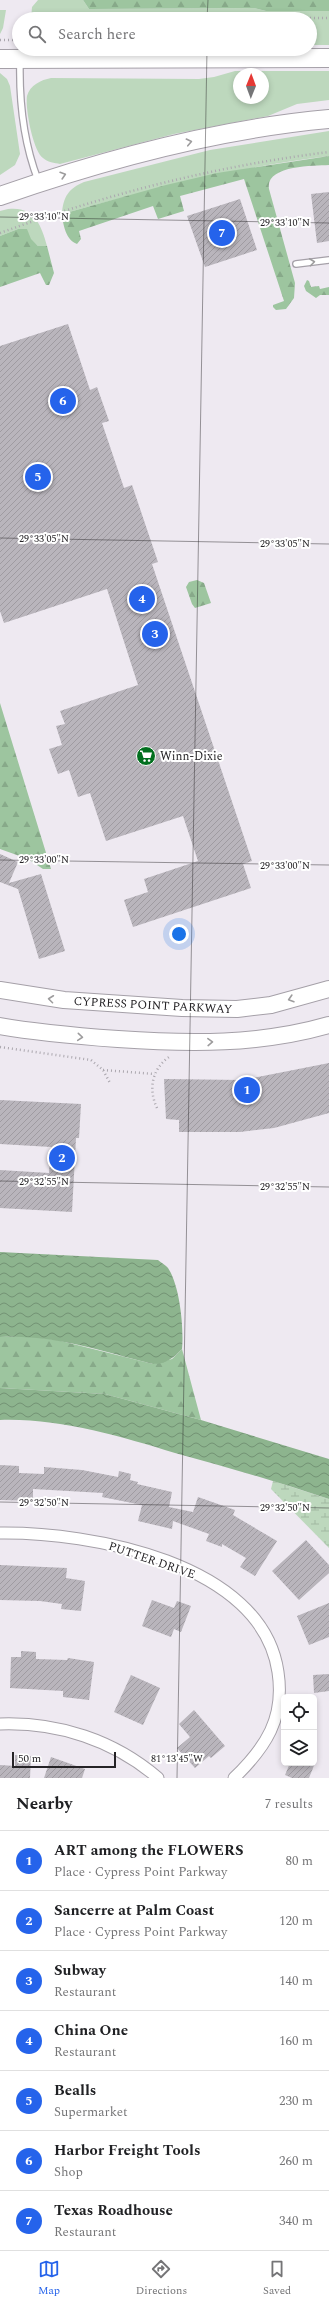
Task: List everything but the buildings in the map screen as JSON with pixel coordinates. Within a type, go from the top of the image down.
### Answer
[{"type":"main road","points":[[0,59],[329,58]]},
{"type":"main road","points":[[0,196],[120,158],[177,144],[255,129],[328,118]]},
{"type":"street","name":"CYPRESS POINT PARKWAY","points":[[0,990],[64,1000],[182,1008],[237,1009],[271,1005],[329,989]]},
{"type":"street","points":[[0,1026],[83,1037],[200,1042],[263,1038],[329,1025]]},
{"type":"street","name":"PUTTER DRIVE","points":[[0,1533],[72,1537],[148,1556],[202,1577],[227,1592],[249,1611],[260,1624],[273,1648],[279,1679],[279,1707],[264,1746],[234,1778]]},
{"type":"street","points":[[0,1724],[49,1727],[90,1738],[129,1756],[158,1778]]},
{"type":"lane","points":[[20,59],[22,120],[30,158],[39,183]]},
{"type":"lane","points":[[296,264],[329,260]]},
{"type":"path","points":[[317,18],[329,18]]},
{"type":"path","points":[[0,40],[12,40]]},
{"type":"path","points":[[0,233],[69,209],[160,183],[225,168],[329,152]]},
{"type":"path","points":[[0,1046],[92,1060],[104,1070],[110,1082]]},
{"type":"path","points":[[157,1108],[153,1094],[155,1074],[164,1061],[171,1056],[175,1056]]},
{"type":"path","points":[[104,1070],[155,1074]]},
{"type":"green space","points":[[38,0],[83,0],[89,9],[254,8],[266,11],[329,11],[329,45],[317,45],[317,12],[32,12],[32,7]]},
{"type":"green space","points":[[83,0],[329,0],[329,11],[266,11],[254,8],[89,9]]},
{"type":"green space","points":[[0,10],[6,10],[3,28],[0,34]]},
{"type":"green space","points":[[269,71],[329,71],[329,100],[297,104],[268,116],[174,134],[60,164],[51,162],[39,154],[30,129],[27,110],[27,96],[28,92],[33,86],[43,80],[51,78],[199,79],[214,77],[233,72],[233,104],[269,104]]},
{"type":"green space","points":[[0,73],[7,79],[10,86],[20,154],[15,165],[0,175]]},
{"type":"green space","points":[[329,131],[329,156],[261,166],[195,180],[62,214],[65,198],[74,187],[84,182],[210,150]]},
{"type":"green space","points":[[329,156],[329,165],[292,168],[274,175],[270,181],[269,189],[295,283],[294,298],[286,309],[276,310],[273,307],[273,305],[284,301],[244,179],[180,196],[184,211],[158,219],[153,206],[79,231],[81,239],[77,244],[70,239],[64,227],[62,214],[166,185],[217,173]]},
{"type":"green space","points":[[8,209],[24,210],[35,218],[42,231],[47,246],[38,246],[18,229],[0,236],[0,211]]},
{"type":"green space","points":[[18,229],[27,229],[31,239],[38,246],[47,246],[54,273],[49,285],[46,285],[40,273],[0,287],[0,236]]},
{"type":"green space","points":[[307,280],[309,281],[311,287],[319,286],[320,289],[329,287],[329,295],[320,295],[316,298],[306,291],[304,286]]},
{"type":"green space","points":[[197,580],[204,583],[211,603],[195,608],[186,587],[189,582]]},
{"type":"green space","points":[[0,703],[51,869],[43,869],[28,859],[0,849]]},
{"type":"green space","points":[[27,1336],[57,1340],[153,1364],[172,1359],[182,1349],[201,1420],[105,1394],[0,1388],[0,1337]]},
{"type":"green space","points":[[273,1481],[329,1499],[329,1548],[271,1489]]},
{"type":"water","points":[[0,1252],[158,1260],[168,1268],[176,1285],[182,1319],[182,1349],[169,1360],[162,1363],[153,1364],[77,1344],[39,1338],[0,1337]]},
{"type":"water","points":[[0,1388],[105,1394],[201,1420],[329,1459],[329,1499],[132,1440],[89,1429],[44,1422],[0,1420]]},
{"type":"place","name":"Texas Roadhouse","points":[[222,233]]},
{"type":"place","name":"Harbor Freight Tools","points":[[63,401]]},
{"type":"place","name":"Bealls","points":[[38,477]]},
{"type":"place","name":"China One","points":[[142,599]]},
{"type":"place","name":"Subway","points":[[155,634]]},
{"type":"place","name":"Winn-Dixie","points":[[146,756]]},
{"type":"place","name":"ART among the FLOWERS","points":[[247,1090]]},
{"type":"place","name":"Sancerre at Palm Coast","points":[[62,1158]]}]
